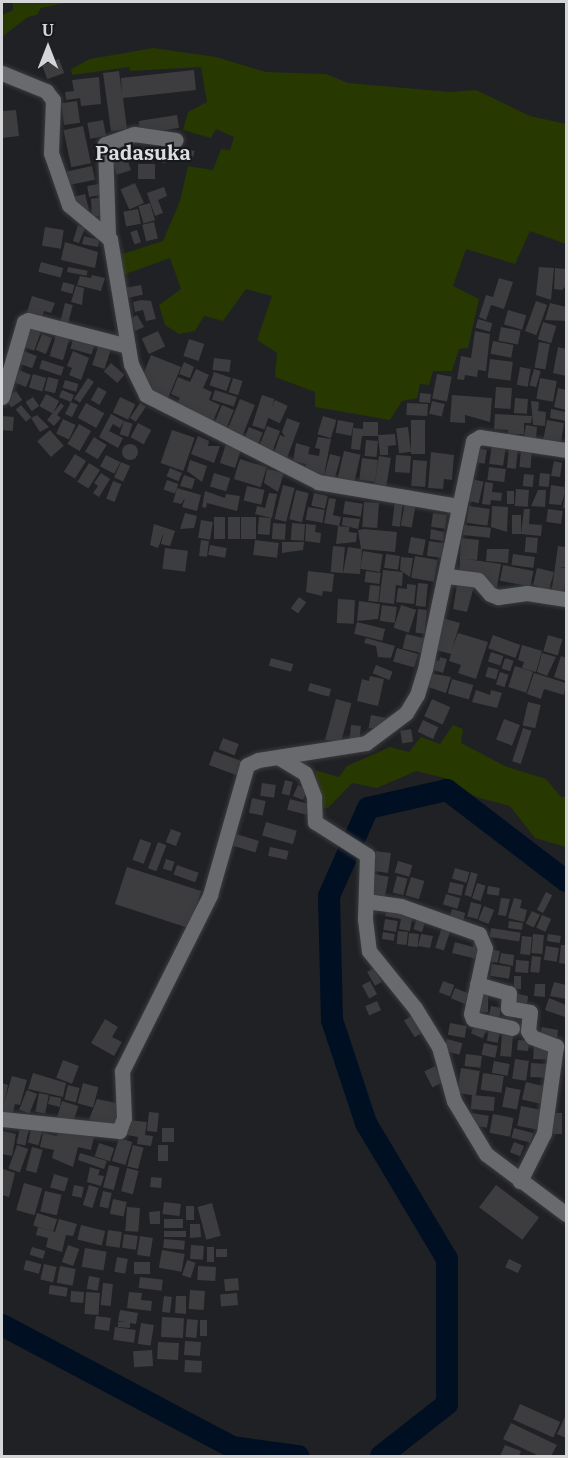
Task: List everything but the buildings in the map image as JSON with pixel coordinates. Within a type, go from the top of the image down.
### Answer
[{"type":"street","points":[[2,73],[50,95],[53,108],[50,147],[69,205],[80,218],[108,236]]},
{"type":"street","points":[[176,140],[134,135],[105,144],[108,236],[134,375],[156,403],[295,472],[343,488],[459,506]]},
{"type":"street","points":[[2,397],[24,322],[28,320],[128,346]]},
{"type":"street","points":[[2,1119],[113,1133],[123,1126],[122,1071],[210,895],[247,765],[278,757],[366,743],[406,713],[425,669],[447,576],[471,445],[476,439],[566,448]]},
{"type":"street","points":[[447,576],[478,580],[494,596],[527,593],[567,599]]},
{"type":"street","points":[[278,757],[305,773],[314,797],[315,822],[367,855],[366,939],[374,961],[416,1008],[439,1047],[454,1101],[486,1154],[567,1214]]},
{"type":"street","points":[[366,902],[400,906],[479,934],[485,942],[473,1019],[512,1028]]},
{"type":"street","points":[[477,984],[509,993],[508,1008],[530,1012],[528,1031],[532,1037],[556,1046],[544,1133],[520,1181]]},
{"type":"green space","points":[[13,2],[69,2],[41,8],[37,15],[28,17],[3,36],[2,15],[13,10]]},
{"type":"green space","points":[[153,48],[216,57],[266,72],[326,74],[348,83],[451,92],[476,90],[530,116],[566,124],[566,244],[530,231],[515,264],[466,249],[453,286],[479,299],[468,348],[459,349],[452,371],[433,371],[429,385],[420,384],[417,398],[402,401],[390,420],[315,407],[315,392],[275,377],[277,353],[257,340],[272,296],[246,289],[223,321],[204,316],[195,331],[179,334],[165,325],[159,305],[181,289],[170,258],[123,275],[119,255],[163,241],[180,201],[188,166],[213,170],[221,149],[230,150],[234,137],[216,129],[211,138],[183,130],[188,112],[207,102],[201,67],[130,71],[129,67],[72,75],[71,69],[90,59]]},
{"type":"green space","points":[[453,725],[463,729],[461,743],[507,767],[546,779],[561,797],[566,797],[566,847],[535,838],[510,806],[476,797],[445,778],[416,771],[377,788],[352,783],[328,808],[323,807],[315,770],[339,777],[347,766],[390,747],[409,752],[421,737],[440,744]]},
{"type":"waterway","points":[[381,1456],[447,1404],[447,1259],[366,1123],[332,1020],[329,896],[368,808],[447,790],[566,881]]},
{"type":"waterway","points":[[2,1325],[232,1447],[298,1456]]},
{"type":"district","name":"Padasuka","points":[[143,152]]}]
